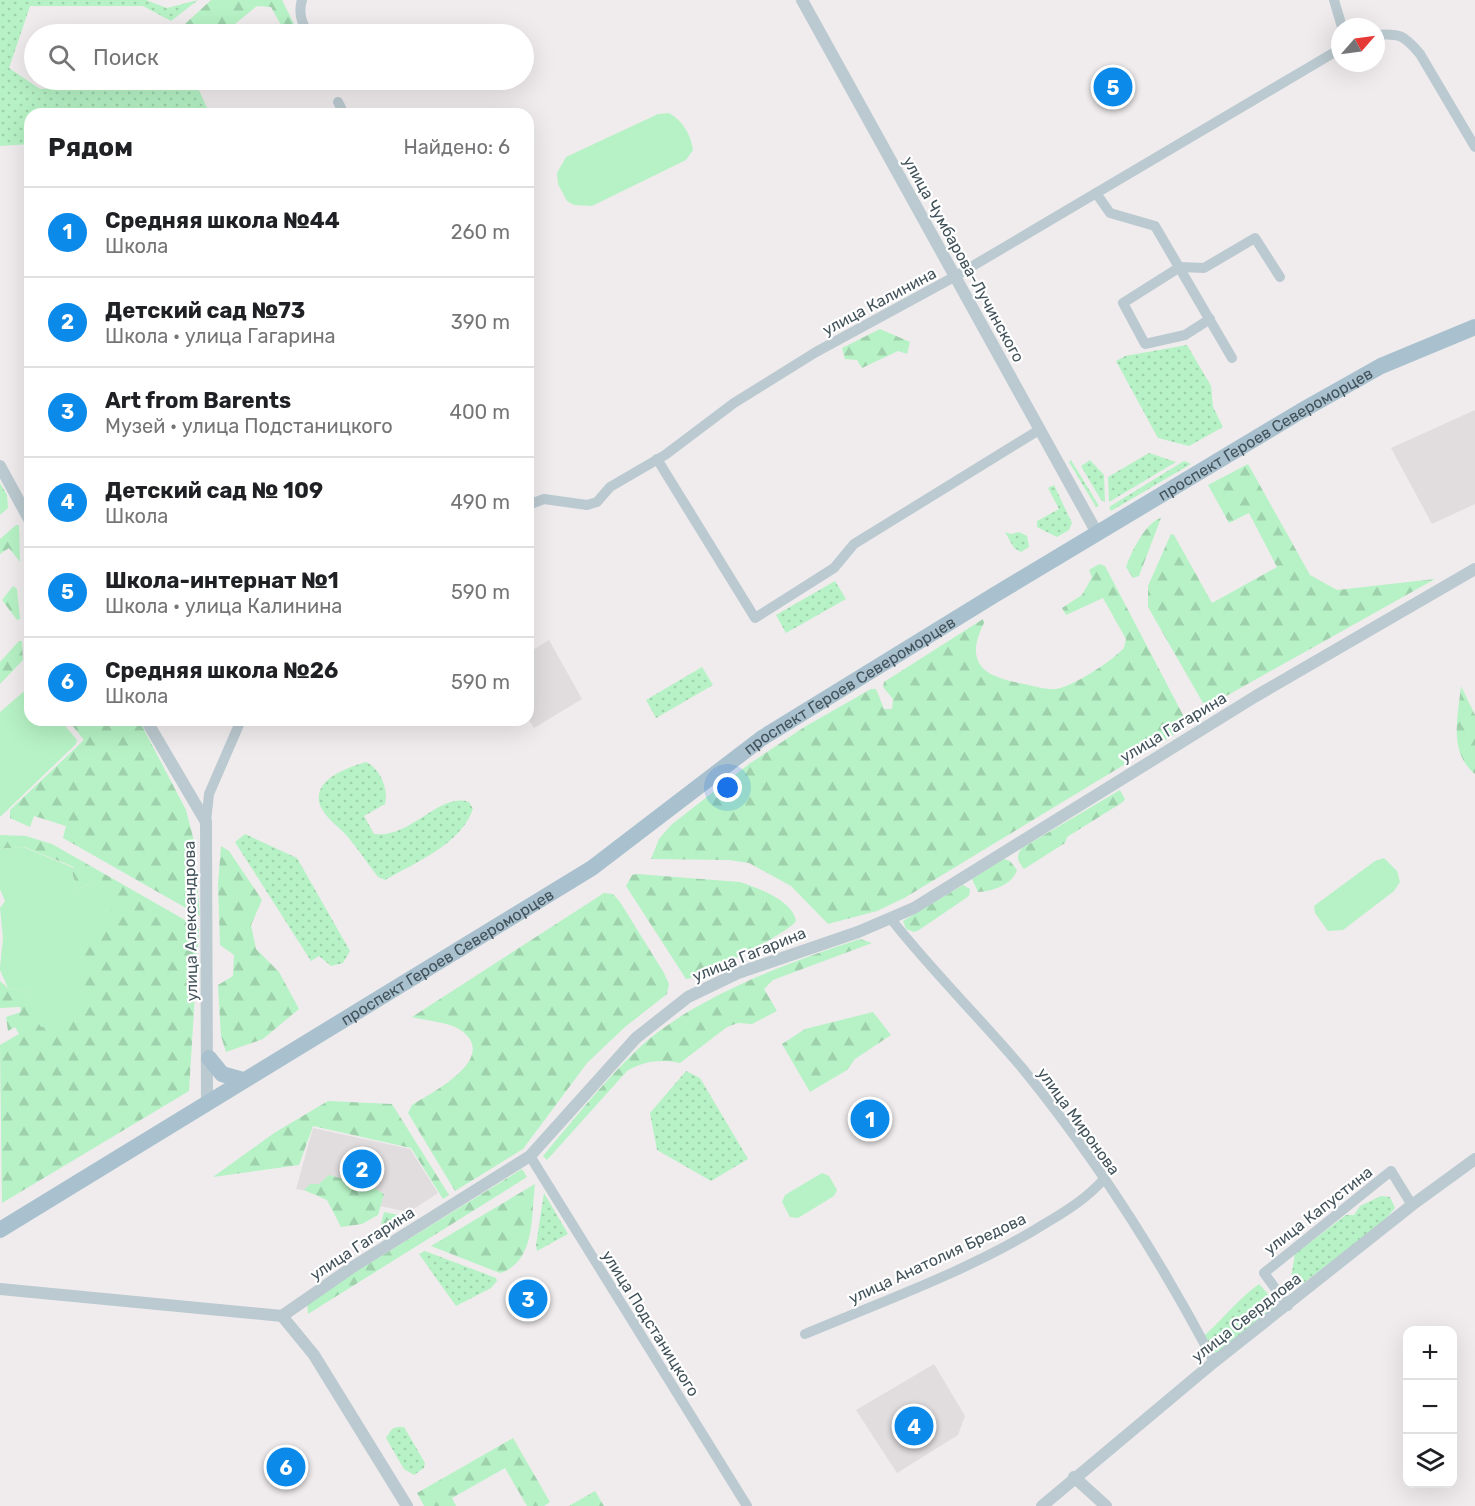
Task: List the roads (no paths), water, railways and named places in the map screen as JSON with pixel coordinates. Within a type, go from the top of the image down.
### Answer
[{"type":"main road","name":"проспект Героев Североморцев","points":[[0,1230],[207,1101],[592,868],[762,738],[1283,422],[1382,366],[1475,327]]},
{"type":"main road","points":[[209,1058],[222,1074],[243,1080]]},
{"type":"street","points":[[302,0],[300,8],[303,24]]},
{"type":"street","name":"улица Чумбарова-Лучинского","points":[[802,0],[1097,533]]},
{"type":"street","points":[[1334,0],[1339,18]]},
{"type":"street","points":[[1385,34],[1396,33],[1409,41],[1420,54],[1475,147]]},
{"type":"street","name":"улица Калинина","points":[[534,503],[544,499],[592,504],[601,498],[610,487],[657,459],[734,403],[816,352],[954,278],[1331,54]]},
{"type":"street","points":[[338,102],[341,108]]},
{"type":"street","points":[[1096,193],[1110,213],[1155,226],[1232,358]]},
{"type":"street","points":[[1210,319],[1185,335],[1145,344],[1123,303],[1180,267],[1204,268],[1255,238],[1280,277]]},
{"type":"street","points":[[657,459],[755,618],[834,568],[854,544],[1039,430]]},
{"type":"street","points":[[0,466],[24,510]]},
{"type":"street","name":"улица Гагарина","points":[[282,1316],[351,1268],[530,1155],[636,1038],[688,997],[748,970],[891,919],[938,894],[984,862],[1256,696],[1475,569]]},
{"type":"street","name":"улица Александрова","points":[[150,726],[206,822],[209,1058],[207,1101]]},
{"type":"street","points":[[206,822],[209,794],[238,726]]},
{"type":"street","name":"улица Миронова","points":[[891,919],[1022,1069],[1104,1179],[1161,1265],[1214,1362]]},
{"type":"street","name":"улица Подстаницкого","points":[[530,1155],[747,1506]]},
{"type":"street","name":"улица Свердлова","points":[[1042,1506],[1214,1362],[1288,1306],[1412,1205],[1475,1159]]},
{"type":"street","name":"улица Капустина","points":[[1288,1306],[1264,1273],[1391,1171],[1412,1205]]},
{"type":"street","name":"улица Анатолия Бредова","points":[[805,1334],[911,1290],[1021,1239],[1089,1197],[1104,1179]]},
{"type":"street","points":[[0,1287],[14,1291],[282,1316],[314,1355],[407,1506]]},
{"type":"street","points":[[1074,1477],[1106,1506]]},
{"type":"place","name":"Школа-интернат №1","points":[[1113,87]]},
{"type":"place","name":"Средняя школа №44","points":[[870,1119]]},
{"type":"place","name":"Детский сад №73","points":[[362,1169]]},
{"type":"place","name":"Art from Barents","points":[[528,1299]]},
{"type":"place","name":"Детский сад № 109","points":[[914,1426]]},
{"type":"place","name":"Средняя школа №26","points":[[286,1467]]}]
